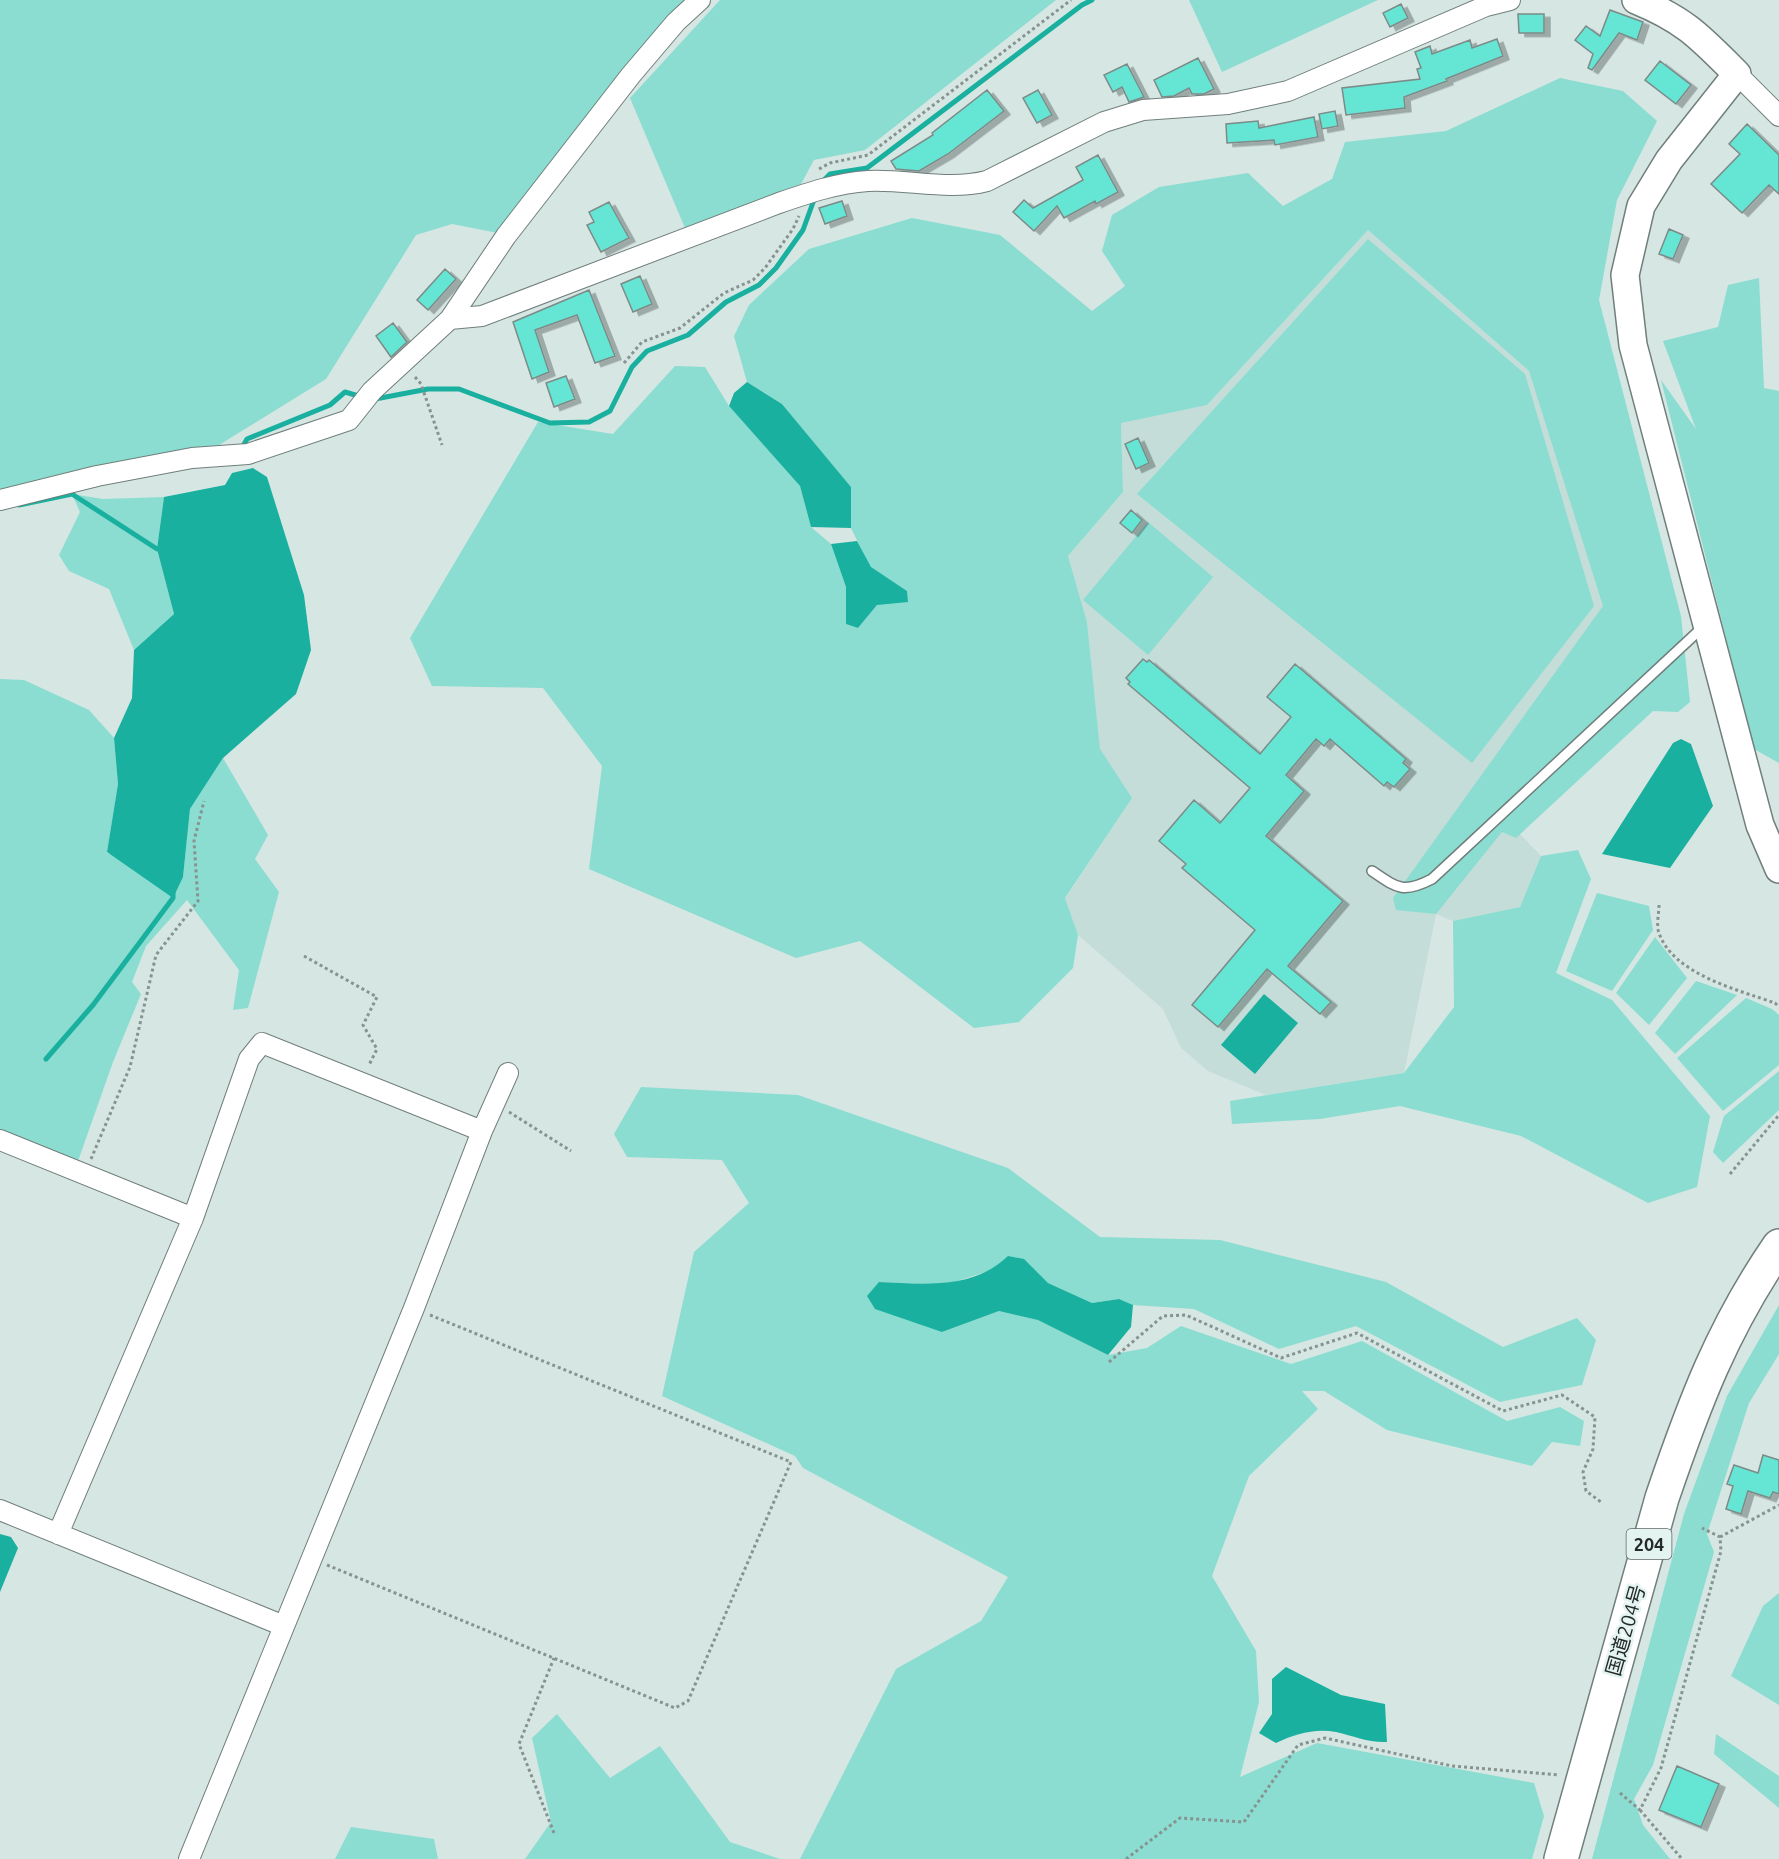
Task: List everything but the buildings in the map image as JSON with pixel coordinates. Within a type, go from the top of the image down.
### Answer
[{"type":"highway","name":"国道204号","points":[[1561,1859],[1662,1498],[1682,1439],[1704,1380],[1729,1326],[1779,1246]]},
{"type":"street","points":[[0,500],[98,476],[192,458],[242,455],[348,420],[367,397],[450,319],[506,236],[631,75],[676,22],[700,0]]},
{"type":"street","points":[[450,319],[482,316],[818,190],[869,181],[970,186],[987,181],[1104,122],[1143,110],[1228,104],[1288,91],[1486,6],[1510,0]]},
{"type":"street","points":[[1636,0],[1667,12],[1691,28],[1779,116]]},
{"type":"street","points":[[1737,74],[1669,160],[1641,206],[1625,275],[1633,345],[1760,825],[1779,869]]},
{"type":"street","points":[[58,1534],[193,1218],[249,1059],[262,1043],[482,1131]]},
{"type":"street","points":[[189,1859],[414,1308],[482,1131],[508,1073]]},
{"type":"street","points":[[0,1140],[193,1218]]},
{"type":"street","points":[[0,1510],[284,1626]]},
{"type":"lane","points":[[1371,871],[1394,887],[1413,889],[1432,879],[1706,624]]},
{"type":"path","points":[[421,384],[442,445]]},
{"type":"path","points":[[85,1174],[130,1067],[156,955],[198,901],[194,841],[204,801]]},
{"type":"path","points":[[1659,905],[1659,933],[1676,958],[1705,978],[1775,1003],[1779,1007]]},
{"type":"path","points":[[304,956],[377,997],[363,1025],[377,1049],[361,1083]]},
{"type":"path","points":[[493,1107],[512,1113],[571,1151]]},
{"type":"path","points":[[1730,1174],[1779,1115]]},
{"type":"path","points":[[312,1558],[675,1708],[688,1701],[791,1462],[414,1308]]},
{"type":"path","points":[[1109,1362],[1163,1316],[1186,1315],[1281,1358],[1357,1333],[1503,1411],[1562,1395],[1595,1417],[1593,1449],[1583,1472],[1586,1491],[1601,1502]]},
{"type":"path","points":[[1720,1537],[1779,1505]]},
{"type":"path","points":[[1702,1528],[1720,1537]]},
{"type":"path","points":[[1640,1810],[1661,1768],[1721,1551],[1720,1537]]},
{"type":"path","points":[[554,1658],[519,1744],[554,1833]]},
{"type":"path","points":[[1126,1859],[1180,1818],[1244,1822],[1298,1745],[1325,1737],[1452,1766],[1564,1775]]},
{"type":"path","points":[[1620,1793],[1640,1810],[1682,1859]]},
{"type":"shaded area","points":[[0,0],[685,0],[667,19],[498,233],[452,224],[416,235],[326,379],[219,445],[0,489]]},
{"type":"shaded area","points":[[720,0],[1056,0],[865,150],[814,160],[801,184],[685,228],[630,98]]},
{"type":"shaded area","points":[[1189,0],[1378,0],[1222,72]]},
{"type":"shaded area","points":[[1560,78],[1623,91],[1657,121],[1617,200],[1599,300],[1681,616],[1690,702],[1678,712],[1653,711],[1516,838],[1502,832],[1436,914],[1396,910],[1393,898],[1603,606],[1529,371],[1368,230],[1207,405],[1121,423],[1123,492],[1068,556],[1087,622],[1100,749],[1132,798],[1065,898],[1078,935],[1073,968],[1019,1022],[974,1028],[860,941],[796,958],[589,869],[602,766],[543,688],[432,686],[410,638],[538,422],[613,434],[675,366],[705,367],[729,406],[800,486],[811,527],[831,544],[846,587],[847,624],[858,628],[877,605],[907,591],[870,567],[851,528],[851,487],[782,404],[747,382],[734,336],[749,305],[809,249],[912,218],[1000,235],[1092,311],[1125,286],[1102,251],[1112,215],[1159,187],[1248,173],[1283,206],[1332,179],[1345,142],[1446,131]]},
{"type":"shaded area","points":[[1368,230],[1529,371],[1662,630],[1516,830],[1541,856],[1520,907],[1453,921],[1436,914],[1404,1073],[1266,1095],[1208,1071],[1181,1048],[1163,1009],[1078,935],[1065,899],[1131,799],[1100,750],[1087,622],[1068,556],[1123,492],[1121,422],[1207,405]]},
{"type":"shaded area","points":[[1368,239],[1525,374],[1594,606],[1472,763],[1137,494]]},
{"type":"shaded area","points":[[1759,278],[1764,388],[1779,391],[1779,763],[1754,749],[1661,380],[1696,429],[1663,341],[1718,327],[1728,285]]},
{"type":"shaded area","points":[[747,382],[782,404],[851,487],[851,528],[811,527],[800,486],[729,406],[734,393]]},
{"type":"shaded area","points":[[253,468],[267,477],[304,595],[311,650],[296,694],[223,758],[190,809],[183,877],[173,898],[107,852],[118,784],[114,738],[132,698],[134,650],[174,614],[157,549],[164,497],[225,485],[232,473]]},
{"type":"shaded area","points":[[72,494],[103,499],[164,497],[157,549],[174,614],[134,650],[109,589],[69,571],[59,555],[80,512]]},
{"type":"shaded area","points":[[1148,522],[1213,577],[1148,655],[1083,600]]},
{"type":"shaded area","points":[[857,541],[871,567],[907,591],[908,602],[877,605],[858,628],[846,624],[846,587],[831,544]]},
{"type":"shaded area","points":[[0,679],[24,680],[89,710],[114,738],[118,784],[107,853],[183,877],[190,809],[223,758],[268,835],[255,859],[279,892],[248,1008],[233,1010],[239,970],[187,900],[146,946],[132,982],[141,994],[113,1062],[78,1161],[0,1130]]},
{"type":"shaded area","points":[[1681,739],[1691,744],[1713,806],[1670,868],[1602,854],[1673,743]]},
{"type":"shaded area","points":[[1578,850],[1591,879],[1556,973],[1612,1000],[1710,1116],[1697,1187],[1648,1203],[1521,1136],[1400,1106],[1320,1119],[1232,1124],[1230,1101],[1404,1073],[1454,1007],[1453,921],[1520,907],[1541,856]]},
{"type":"shaded area","points":[[1597,893],[1649,906],[1653,930],[1612,991],[1566,971]]},
{"type":"shaded area","points":[[1655,937],[1687,978],[1649,1025],[1616,993]]},
{"type":"shaded area","points":[[1696,981],[1737,995],[1675,1054],[1655,1033]]},
{"type":"shaded area","points":[[1264,994],[1298,1023],[1255,1074],[1221,1045]]},
{"type":"shaded area","points":[[1746,998],[1772,1009],[1779,1015],[1779,1065],[1723,1111],[1677,1058]]},
{"type":"shaded area","points":[[1779,1071],[1779,1110],[1723,1163],[1713,1152],[1724,1116]]},
{"type":"shaded area","points":[[641,1087],[798,1095],[1008,1168],[1100,1237],[1220,1240],[1386,1282],[1503,1347],[1577,1318],[1596,1340],[1582,1385],[1500,1402],[1356,1326],[1279,1349],[1194,1309],[1133,1305],[1119,1299],[1092,1303],[1048,1283],[995,1269],[945,1285],[879,1282],[942,1332],[999,1311],[1039,1320],[1108,1355],[1147,1348],[1181,1326],[1291,1364],[1362,1341],[1507,1421],[1560,1407],[1584,1421],[1580,1446],[1552,1442],[1532,1466],[1387,1430],[1324,1391],[1302,1391],[1318,1409],[1249,1476],[1212,1576],[1256,1651],[1259,1702],[1240,1777],[1317,1743],[1534,1783],[1544,1816],[1532,1859],[800,1859],[896,1669],[981,1621],[1008,1577],[803,1468],[795,1456],[662,1396],[694,1252],[749,1203],[722,1160],[627,1157],[614,1134]]},
{"type":"shaded area","points":[[1008,1256],[1024,1259],[1048,1283],[1092,1303],[1119,1299],[1133,1305],[1131,1327],[1108,1355],[1038,1320],[999,1311],[942,1332],[875,1309],[867,1296],[879,1282],[930,1284],[964,1280],[994,1267]]},
{"type":"shaded area","points":[[1779,1305],[1779,1354],[1749,1403],[1707,1534],[1714,1552],[1653,1765],[1634,1799],[1643,1825],[1670,1859],[1592,1859],[1684,1514],[1727,1396]]},
{"type":"shaded area","points":[[0,1534],[11,1537],[18,1548],[0,1592]]},
{"type":"shaded area","points":[[1779,1593],[1779,1705],[1731,1676],[1763,1606]]},
{"type":"shaded area","points":[[1286,1667],[1341,1695],[1385,1704],[1387,1742],[1362,1739],[1336,1732],[1313,1731],[1276,1743],[1259,1733],[1272,1714],[1272,1679]]},
{"type":"shaded area","points":[[557,1714],[610,1778],[660,1746],[730,1842],[780,1859],[525,1859],[551,1822],[532,1738]]},
{"type":"shaded area","points":[[1716,1734],[1779,1776],[1779,1808],[1714,1754]]},
{"type":"shaded area","points":[[351,1827],[434,1839],[438,1859],[335,1859]]},
{"type":"waterway","points":[[821,183],[830,174],[867,168],[1082,5],[1092,0]]},
{"type":"waterway","points":[[370,400],[428,389],[459,389],[550,423],[589,422],[610,411],[632,367],[647,351],[688,335],[726,302],[759,285],[776,268],[803,230],[815,197]]},
{"type":"waterway","points":[[241,450],[247,439],[330,405],[345,392],[362,397]]},
{"type":"waterway","points":[[19,505],[72,494],[157,549],[164,546]]},
{"type":"waterway","points":[[46,1059],[93,1005],[173,898],[173,892]]}]
